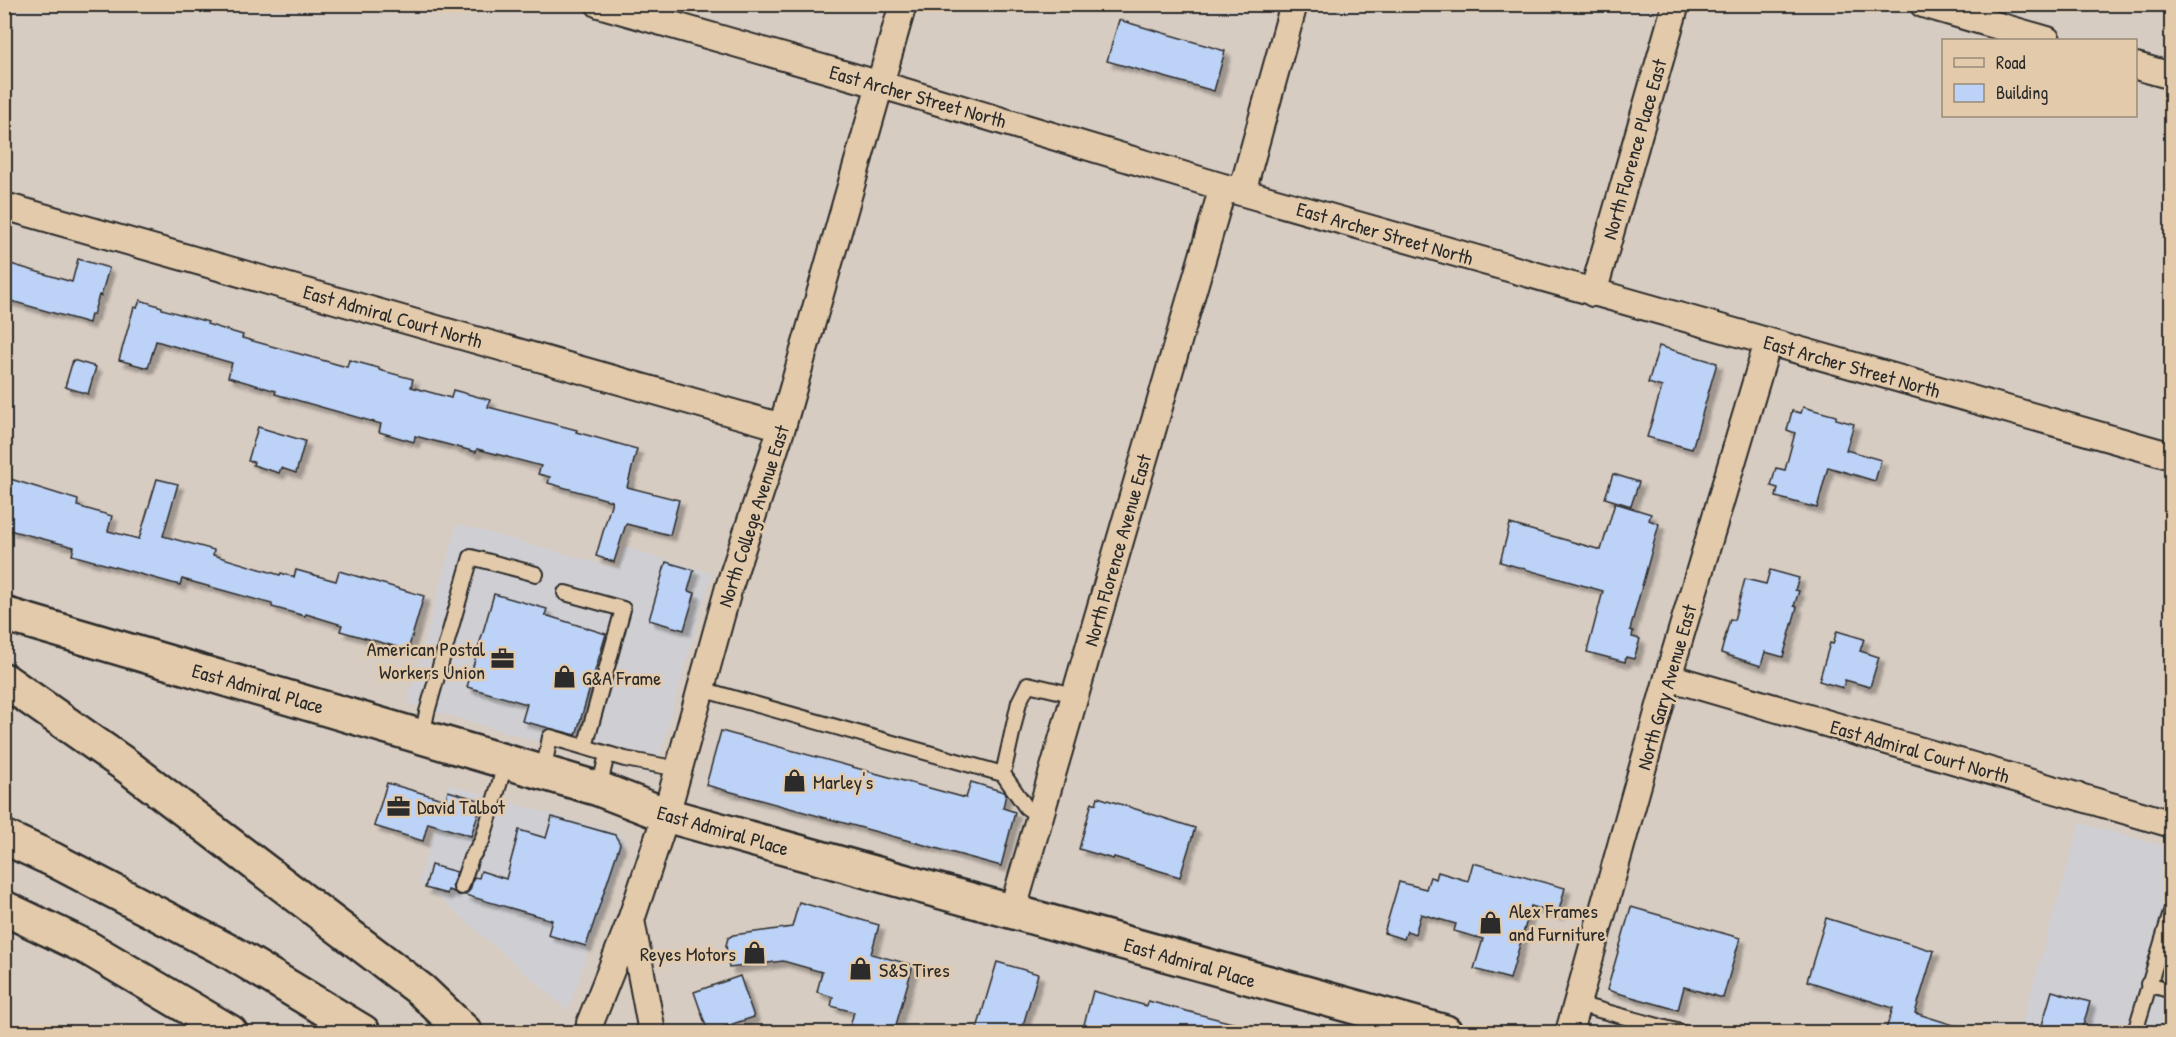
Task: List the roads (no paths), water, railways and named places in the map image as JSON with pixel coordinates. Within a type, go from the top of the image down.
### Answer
[{"type":"main road","name":"East Admiral Place","points":[[4,614],[599,789],[666,815],[1445,1032]]},
{"type":"main road","points":[[4,680],[127,766],[421,990],[465,1032]]},
{"type":"main road","points":[[4,837],[54,860],[232,953],[363,1032]]},
{"type":"main road","points":[[4,908],[87,948],[230,1032]]},
{"type":"street","name":"East Archer Street North","points":[[599,4],[1232,190],[2172,456]]},
{"type":"street","name":"North College Avenue East","points":[[590,1023],[631,920],[666,815],[729,587],[782,427],[903,4]]},
{"type":"street","name":"North Florence Avenue East","points":[[1012,912],[1075,695],[1232,190],[1294,4]]},
{"type":"street","name":"North Florence Place East","points":[[1593,293],[1676,4]]},
{"type":"street","points":[[1923,4],[2045,39]]},
{"type":"street","points":[[2137,66],[2172,76]]},
{"type":"street","name":"East Admiral Court North","points":[[4,206],[782,427]]},
{"type":"street","name":"North Gary Avenue East","points":[[1569,1032],[1668,677],[1768,342]]},
{"type":"street","name":"East Admiral Court North","points":[[1668,677],[2172,824]]},
{"type":"street","points":[[631,920],[652,1032]]},
{"type":"lane","points":[[422,738],[427,712],[471,557],[536,574]]},
{"type":"lane","points":[[565,593],[623,609],[585,747]]},
{"type":"lane","points":[[1003,774],[1019,702],[1028,684],[1075,695]]},
{"type":"lane","points":[[701,688],[1003,774],[1026,807],[1040,816]]},
{"type":"lane","points":[[543,773],[550,737],[625,759],[679,769]]},
{"type":"lane","points":[[599,789],[607,754]]},
{"type":"lane","points":[[461,887],[471,858],[482,842],[506,762]]},
{"type":"lane","points":[[2135,1032],[2148,984],[2169,929],[2172,909]]},
{"type":"lane","points":[[2148,984],[2172,991]]},
{"type":"lane","points":[[1577,1005],[1680,1032]]},
{"type":"place","name":"American Postal Workers Union","points":[[503,659]]},
{"type":"place","name":"G&A Frame","points":[[564,677]]},
{"type":"place","name":"Marley's","points":[[795,781]]},
{"type":"place","name":"David Talbot","points":[[399,806]]},
{"type":"place","name":"Alex Frames and Furniture","points":[[1491,922]]},
{"type":"place","name":"Reyes Motors","points":[[754,953]]},
{"type":"place","name":"S&S Tires","points":[[861,969]]}]
